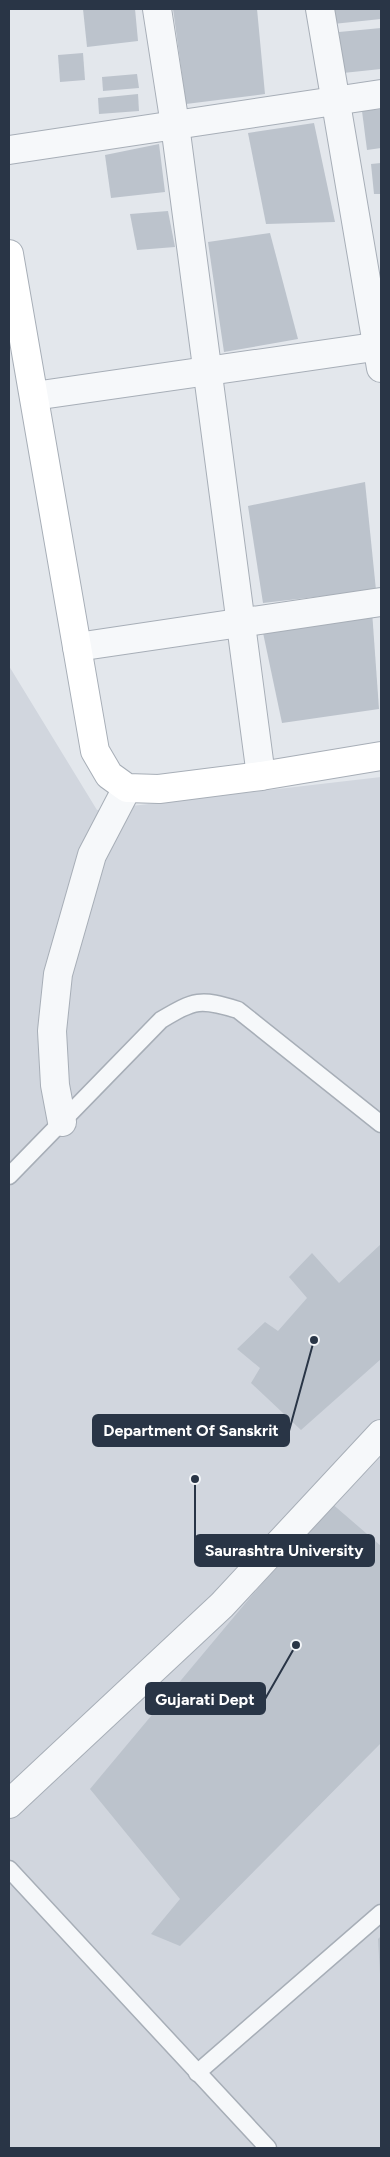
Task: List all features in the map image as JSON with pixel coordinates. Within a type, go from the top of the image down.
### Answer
[{"type":"street","points":[[157,9],[175,125],[260,776]]},
{"type":"street","points":[[34,396],[207,371],[380,353],[320,9]]},
{"type":"street","points":[[9,150],[381,94]]},
{"type":"street","points":[[9,254],[96,751],[109,775],[127,788],[159,789],[260,776],[381,756]]},
{"type":"street","points":[[77,647],[381,602]]},
{"type":"street","points":[[62,1122],[55,1085],[52,1031],[58,974],[92,855],[127,788]]},
{"type":"street","points":[[9,1804],[222,1605],[381,1434]]},
{"type":"lane","points":[[9,1176],[161,1020],[187,1005],[210,1001],[238,1010],[381,1124]]},
{"type":"lane","points":[[9,1869],[268,2148]]},
{"type":"lane","points":[[197,2073],[381,1913]]},
{"type":"shaded area","points":[[9,666],[97,810],[381,777],[381,2148],[9,2148]]},
{"type":"building","points":[[83,9],[135,9],[138,41],[87,47]]},
{"type":"building","points":[[173,9],[257,9],[265,94],[186,104]]},
{"type":"building","points":[[331,9],[381,9],[381,19],[333,24]]},
{"type":"building","points":[[381,28],[381,69],[343,73],[339,32]]},
{"type":"building","points":[[83,53],[85,80],[60,82],[58,55]]},
{"type":"building","points":[[137,74],[139,88],[103,91],[102,77]]},
{"type":"building","points":[[138,94],[139,111],[99,114],[98,98]]},
{"type":"building","points":[[381,109],[381,148],[367,150],[362,111]]},
{"type":"building","points":[[314,123],[335,222],[266,224],[248,133]]},
{"type":"building","points":[[159,144],[165,192],[111,198],[105,155]]},
{"type":"building","points":[[381,163],[381,194],[374,194],[371,164]]},
{"type":"building","points":[[168,211],[175,247],[137,250],[130,214]]},
{"type":"building","points":[[270,233],[298,339],[224,352],[208,242]]},
{"type":"building","points":[[365,482],[376,590],[263,603],[248,506]]},
{"type":"building","points":[[372,611],[379,709],[282,723],[262,628]]},
{"type":"building","points":[[381,1244],[381,1359],[301,1430],[251,1383],[260,1368],[237,1349],[265,1322],[278,1331],[307,1298],[289,1277],[312,1253],[339,1283]]},
{"type":"building","points":[[330,1502],[381,1546],[381,1743],[180,1946],[151,1934],[180,1899],[90,1789]]},
{"type":"building","points":[[381,1936],[381,1973],[380,1974],[378,1939]]},
{"type":"place","name":"Department Of Sanskrit","points":[[314,1340]]},
{"type":"place","name":"Saurashtra University","points":[[195,1479]]},
{"type":"place","name":"Gujarati Dept","points":[[296,1645]]}]
